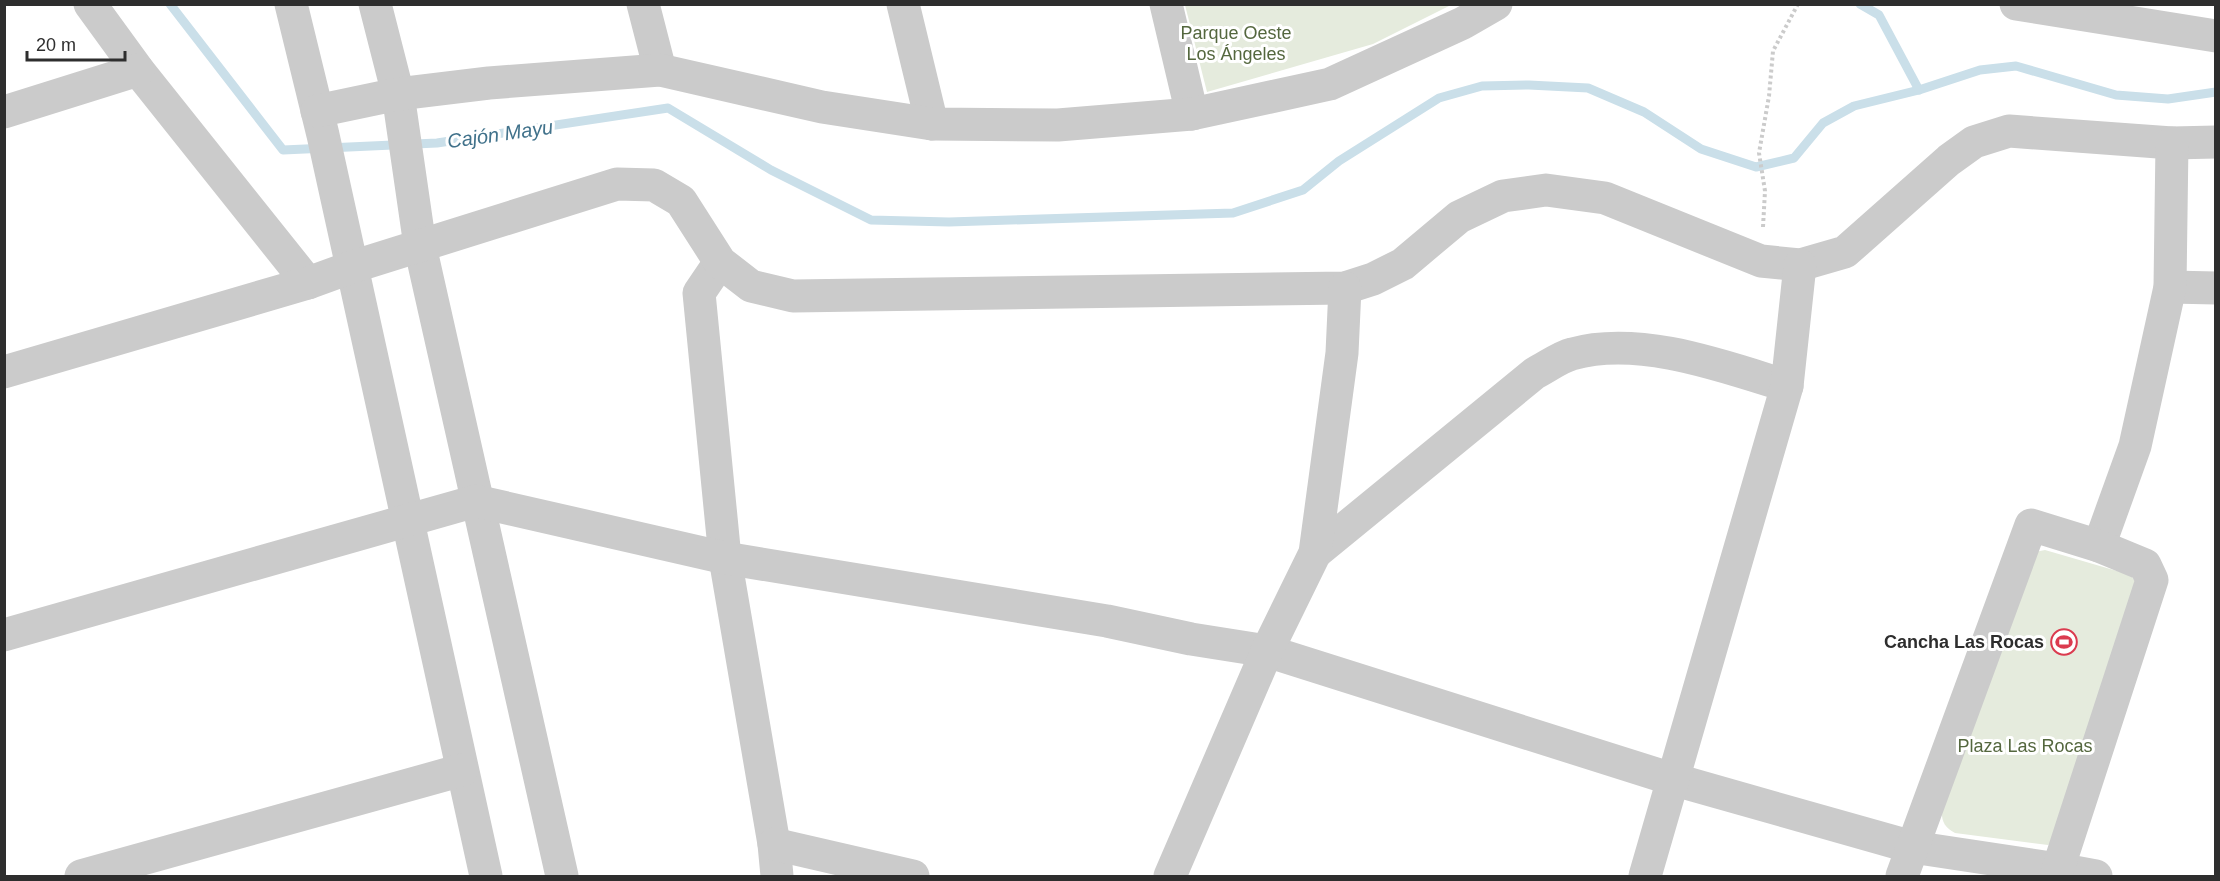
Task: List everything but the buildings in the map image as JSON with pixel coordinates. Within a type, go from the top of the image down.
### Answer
[{"type":"street","points":[[90,4],[138,70],[308,283]]},
{"type":"street","points":[[291,4],[409,521],[486,876]]},
{"type":"street","points":[[375,4],[398,94],[420,246],[562,876]]},
{"type":"street","points":[[643,4],[660,70]]},
{"type":"street","points":[[903,4],[932,124]]},
{"type":"street","points":[[1166,4],[1192,114]]},
{"type":"street","points":[[323,137],[398,94],[489,83],[660,70],[822,107],[932,124],[1058,125],[1192,114],[1330,84],[1463,23],[1496,4]]},
{"type":"street","points":[[2016,4],[2176,18],[2216,36]]},
{"type":"street","points":[[4,112],[138,70]]},
{"type":"street","points":[[4,372],[308,283],[352,267],[617,184],[654,185],[681,201],[720,262],[750,286],[793,296],[1345,288],[1373,279],[1403,264],[1459,217],[1503,196],[1546,190],[1605,198],[1761,261],[1800,265],[1845,252],[1949,160],[1974,142],[2009,131],[2172,143],[2216,142]]},
{"type":"street","points":[[2099,546],[2134,446],[2170,287],[2172,143]]},
{"type":"street","points":[[720,262],[699,293],[725,558],[774,844],[777,876]]},
{"type":"street","points":[[1645,876],[1787,386],[1800,265]]},
{"type":"street","points":[[2170,287],[2216,288]]},
{"type":"street","points":[[1170,876],[1267,651],[1315,553],[1342,353],[1345,288]]},
{"type":"street","points":[[1315,553],[1535,373],[1571,354],[1624,347],[1706,360],[1787,386]]},
{"type":"street","points":[[4,635],[476,501],[725,558],[1107,621],[1191,639],[1267,651],[1672,779],[1907,862],[2058,869],[2096,876]]},
{"type":"street","points":[[1907,862],[2031,525],[2099,546],[2145,565],[2152,580],[2058,869]]},
{"type":"street","points":[[81,876],[462,770]]},
{"type":"street","points":[[774,844],[913,876]]},
{"type":"path","points":[[1765,191],[1759,153],[1769,96],[1773,51],[1798,4]]},
{"type":"green space","name":"Parque Oeste Los Ángeles","points":[[1185,4],[1451,5],[1373,44],[1207,92]]},
{"type":"green space","name":"Plaza Las Rocas","points":[[2045,550],[2124,573],[2132,577],[2137,584],[2055,840],[2048,845],[1955,833],[1944,823],[1942,808],[2035,552]]},
{"type":"waterway","name":"Cajón Mayu","points":[[170,4],[283,150],[437,143],[668,108],[771,170],[871,220],[949,222],[1233,213],[1303,190],[1339,161],[1439,98],[1482,86],[1529,85],[1588,88],[1644,112],[1701,149],[1756,167],[1794,158],[1823,123],[1854,106],[1919,90],[1980,70],[2016,66],[2116,95],[2168,99],[2216,92]]},
{"type":"waterway","points":[[1860,4],[1879,15],[1919,90]]},
{"type":"place","name":"Cancha Las Rocas","points":[[2064,642]]}]
